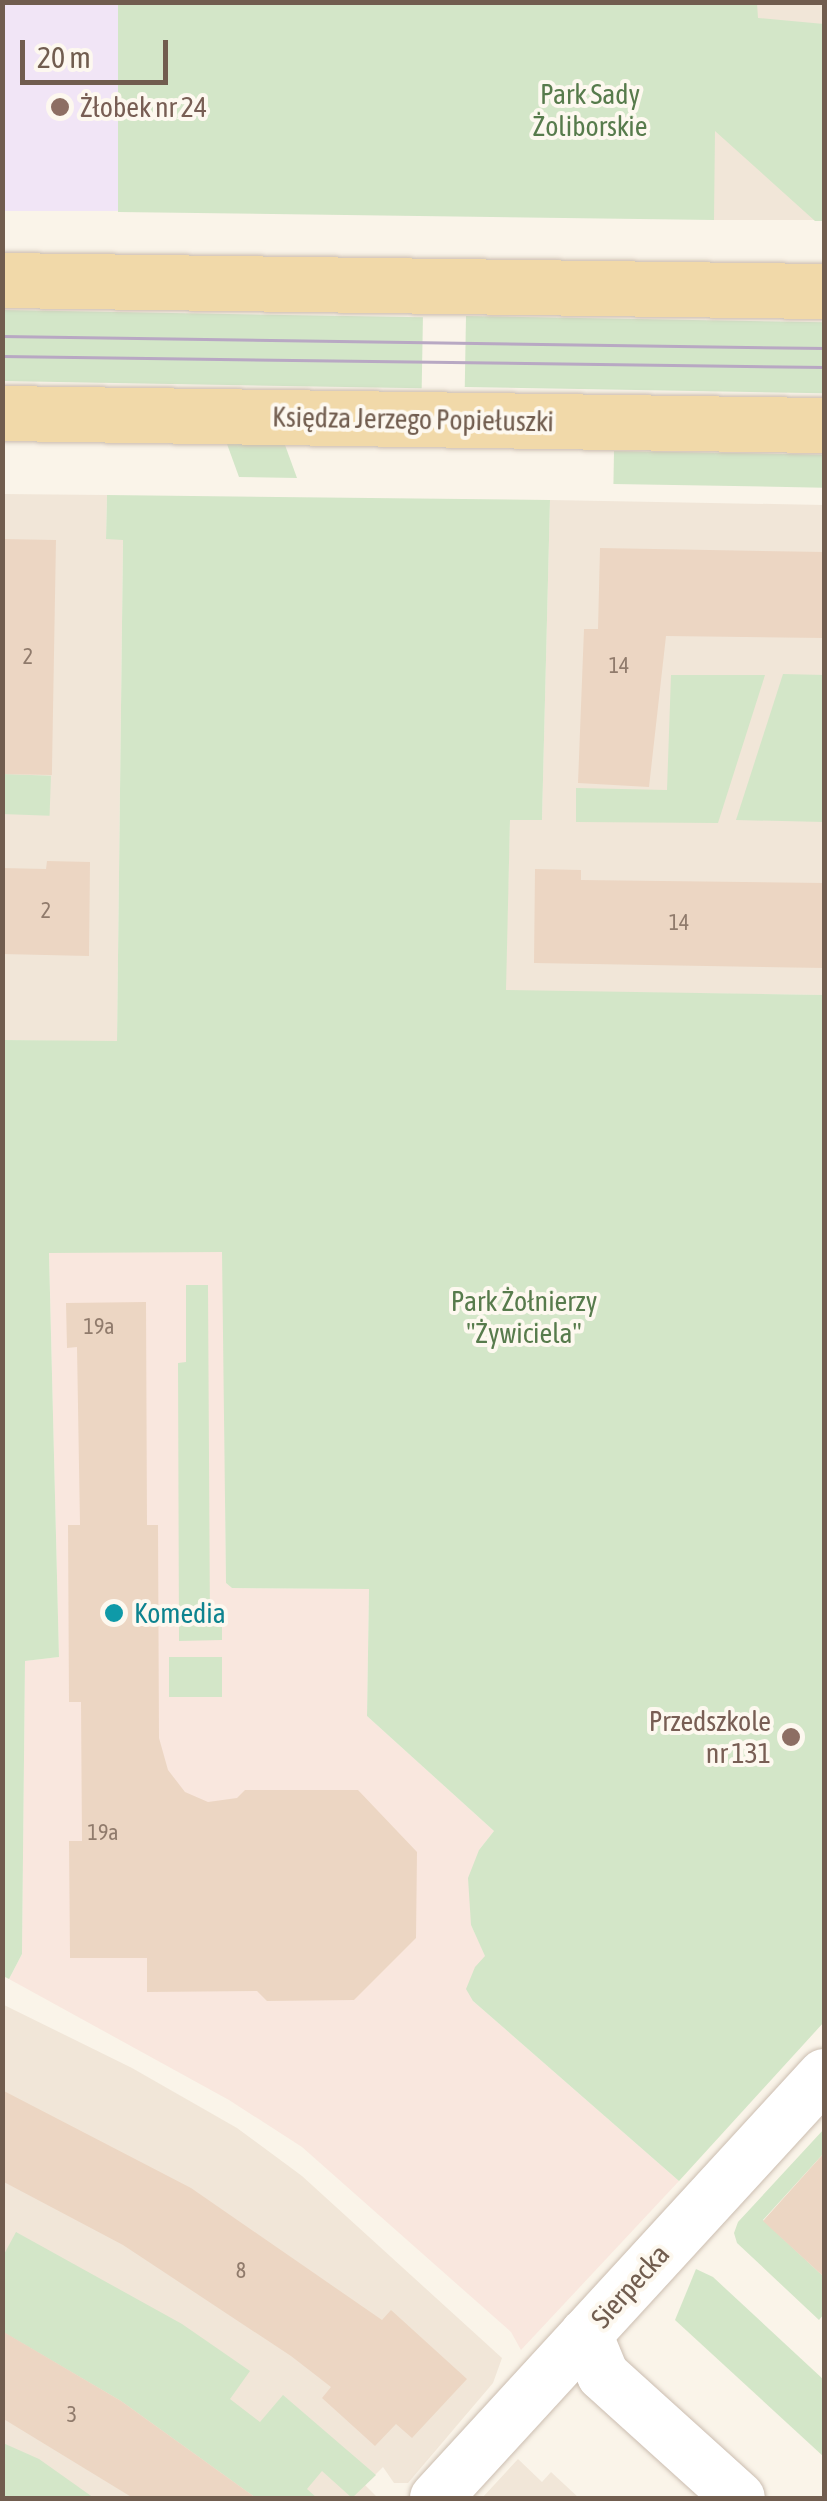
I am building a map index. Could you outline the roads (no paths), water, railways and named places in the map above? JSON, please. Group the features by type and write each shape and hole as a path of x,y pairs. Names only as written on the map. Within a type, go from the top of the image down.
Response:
{"main road":[{"path":"2,280 824,291"},
{"name":"Księdza Jerzego Popiełuszki","path":"2,413 824,425"}],"street":[{"name":"Sierpecka","path":"436,2498 824,2074"},
{"path":"586,2334 604,2375 739,2498"}],"tram line":[{"path":"2,336 824,348"},
{"path":"2,356 824,367"}],"place":[{"name":"Żłobek nr 24","path":"60,107"},
{"name":"Komedia","path":"114,1613"},
{"name":"Przedszkole nr 131","path":"791,1737"}],"park label":[{"name":"Park Sady Żoliborskie","path":"590,110"},
{"name":"Park Żołnierzy \"Żywiciela\"","path":"524,1317"}]}
